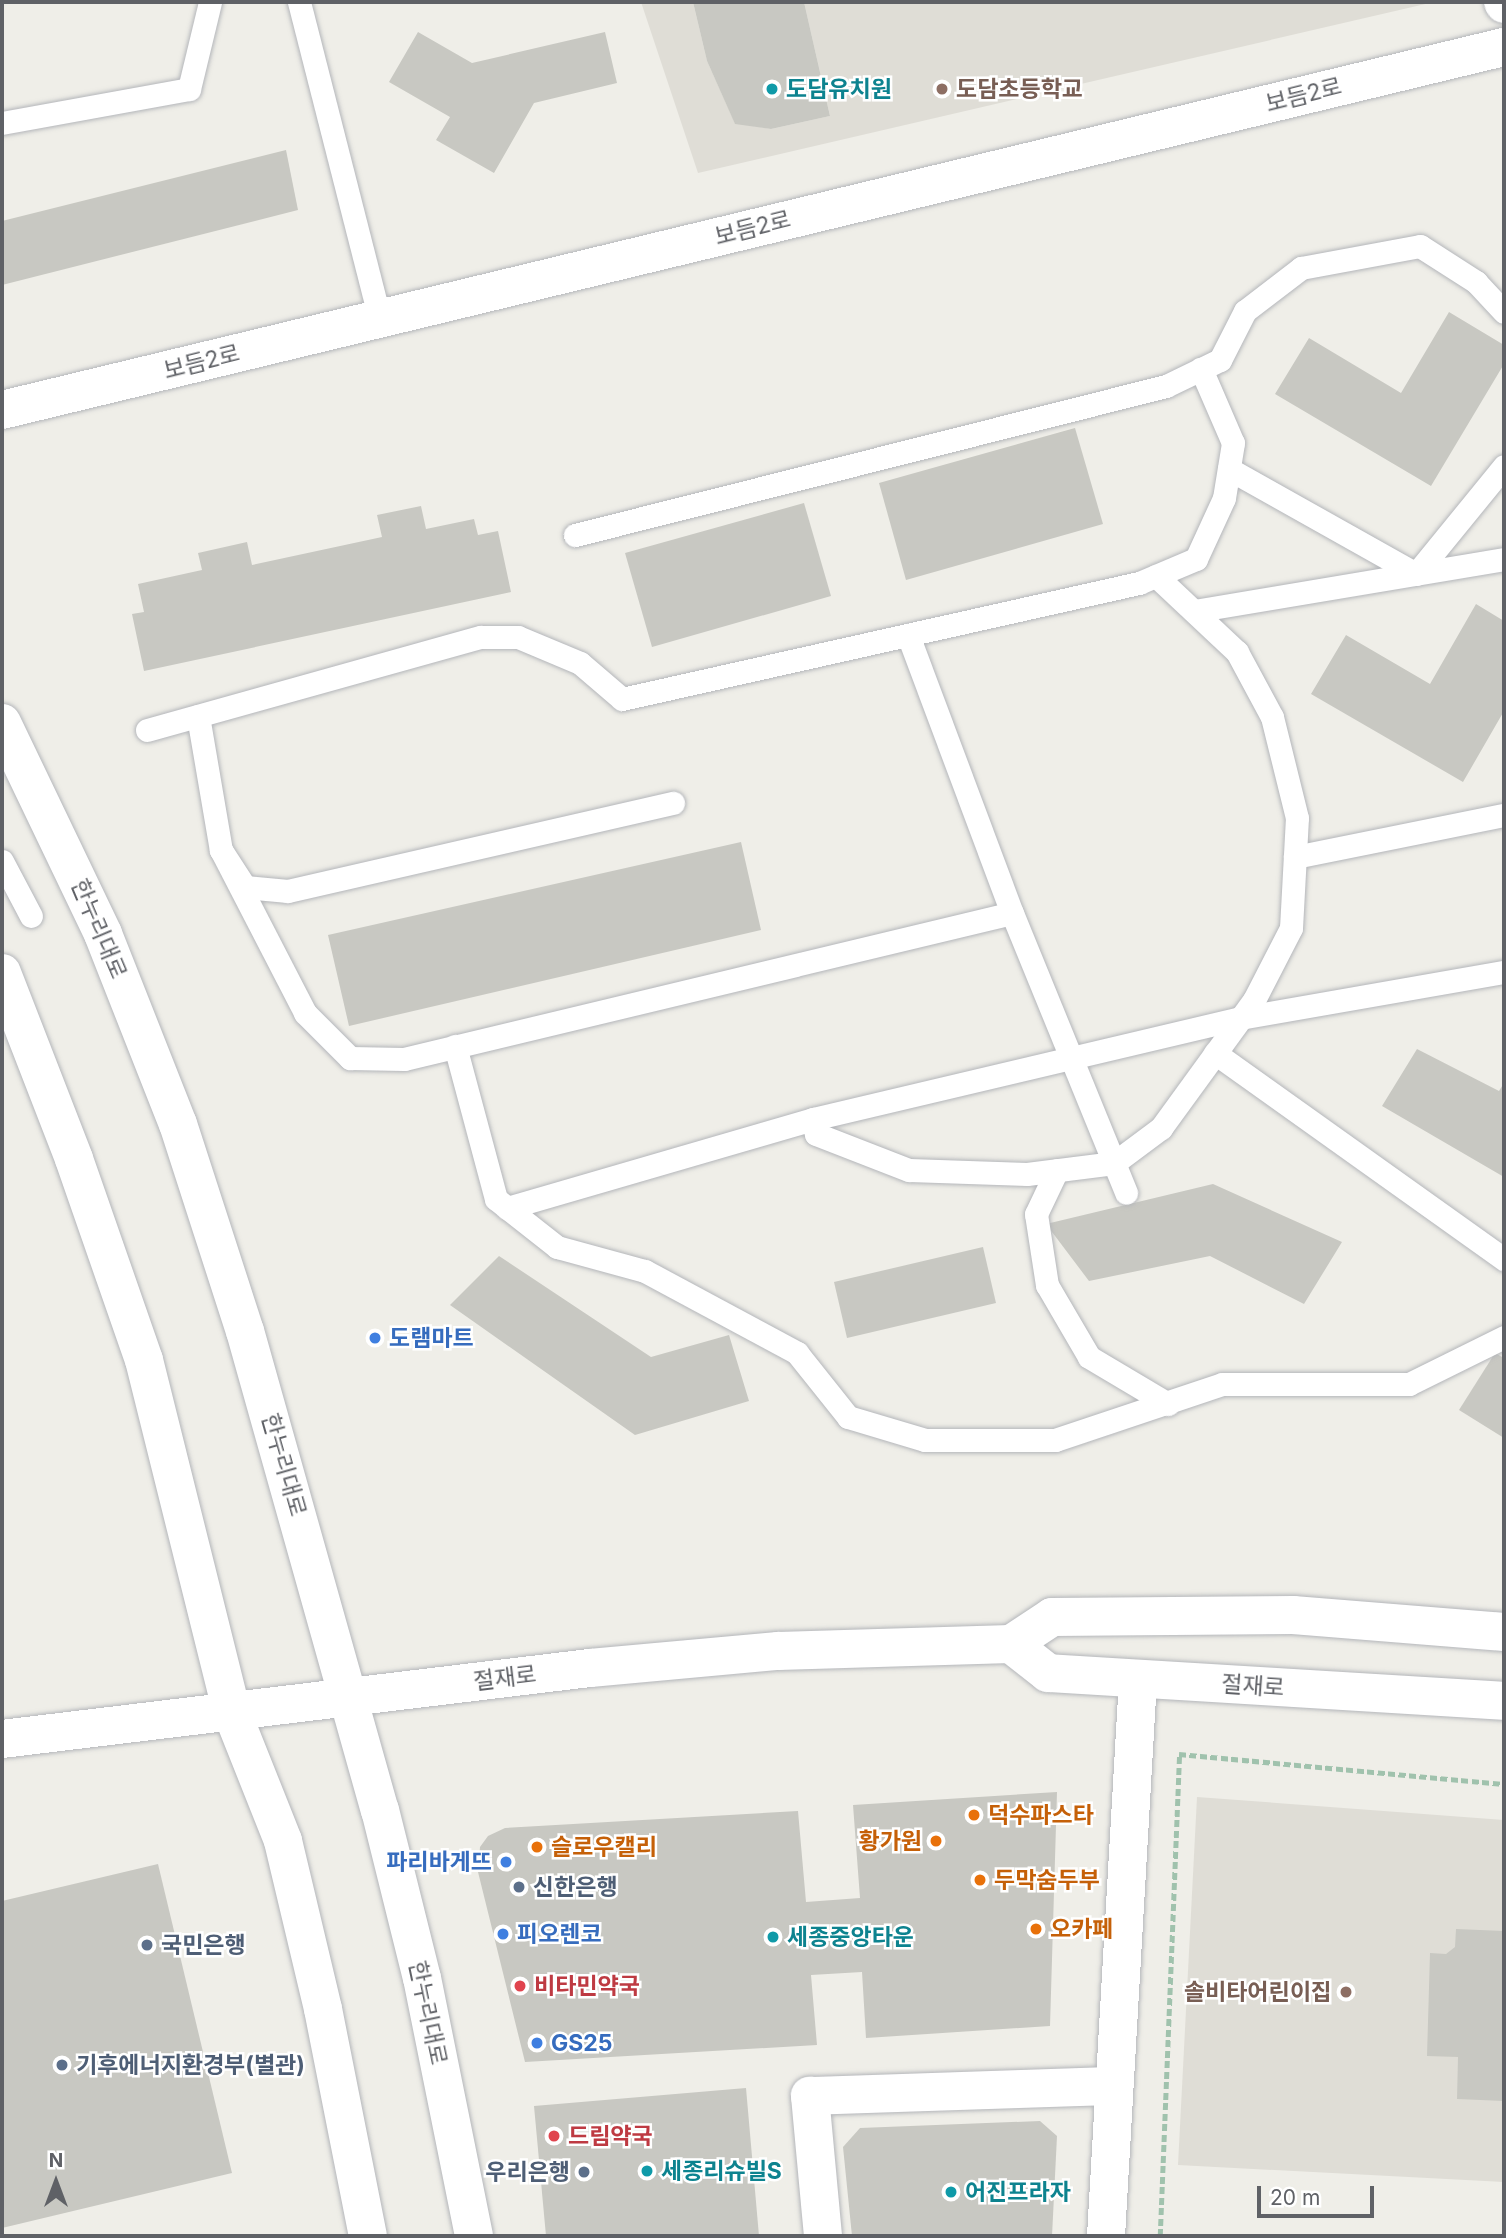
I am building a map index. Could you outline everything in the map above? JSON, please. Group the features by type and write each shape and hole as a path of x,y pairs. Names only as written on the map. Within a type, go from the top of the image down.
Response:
{"street":[{"name":"보듬2로","path":"2,410 1504,47"},
{"name":"한누리대로","path":"2,723 103,934 178,1124 249,1344 422,1978 474,2236"},
{"path":"2,973 74,1159 144,1360 231,1710 283,1841 323,2008 368,2236"},
{"path":"1011,1644 1052,1617 1293,1615 1504,1632"},
{"name":"절재로","path":"2,1739 590,1668 778,1651 1011,1644 1048,1673 1504,1701"},
{"path":"1106,2236 1138,1679"},
{"path":"823,2236 810,2096 1114,2087"}],"lane":[{"path":"2,123 189,89 210,2"},
{"path":"299,2 380,319"},
{"path":"575,535 1166,386 1220,360 1245,311 1301,268 1420,246 1476,282 1504,313"},
{"path":"146,730 481,637 518,637 580,663 622,699 1156,576 1196,559 1224,498 1233,443 1201,369"},
{"path":"1416,574 1504,466"},
{"path":"1229,469 1416,574"},
{"path":"1194,611 1504,559"},
{"path":"814,1119 816,1135 909,1170 1027,1174 1114,1163 1161,1128 1240,1018 1291,928 1297,818 1272,717 1237,652 1156,576"},
{"path":"908,635 1012,913 1126,1193"},
{"path":"198,716 220,850 305,1013 350,1058 404,1059 1012,913"},
{"path":"220,850 245,887 288,891 673,803"},
{"path":"1295,857 1504,815"},
{"path":"2,861 31,916"},
{"path":"507,1208 814,1119 1073,1061 1240,1018 1504,972"},
{"path":"455,1046 496,1199 557,1247 645,1271 733,1315 797,1353 848,1417 912,1436 1055,1440 1222,1384 1409,1384 1504,1337"},
{"path":"1215,1053 1504,1259"},
{"path":"1057,1170 1036,1214 1047,1284 1088,1357 1168,1404"}],"path":[{"path":"1160,2236 1179,1754 1504,1784"}],"shaded area":[{"name":"도담초등학교","path":"641,2 693,2 707,61 735,123 771,129 830,116 804,2 1434,2 698,173"},
{"name":"솔비타어린이집","path":"1197,1797 1504,1820 1504,2182 1178,2165"}],"building":[{"name":"도담유치원","path":"693,2 804,2 830,116 771,129 735,124 707,61"},
{"path":"418,32 472,63 605,32 617,83 534,103 494,173 436,140 450,117 389,82"},
{"path":"286,150 298,210 2,285 2,221"},
{"path":"1449,312 1504,345 1504,364 1431,486 1275,394 1309,338 1401,393"},
{"path":"1075,428 1103,524 906,580 879,483"},
{"path":"804,503 831,596 652,647 625,553"},
{"path":"421,506 426,529 474,519 478,535 498,531 511,592 144,671 132,614 144,612 138,584 202,570 198,553 247,542 252,565 382,537 377,515"},
{"path":"1476,604 1504,621 1504,711 1463,782 1311,694 1346,635 1430,684"},
{"path":"741,842 761,930 349,1026 328,935"},
{"path":"1417,1049 1499,1091 1504,1083 1504,1177 1382,1106"},
{"path":"1213,1184 1342,1242 1304,1304 1210,1256 1089,1281 1046,1224"},
{"path":"983,1247 996,1303 847,1338 834,1282"},
{"path":"499,1256 651,1357 729,1335 749,1401 635,1435 450,1305"},
{"path":"1495,1353 1504,1358 1504,1438 1459,1410"},
{"name":"세종중앙타운","path":"1057,1792 1050,2026 866,2038 862,1972 811,1975 817,2045 525,2062 478,1872 480,1847 488,1836 505,1828 798,1811 806,1902 860,1898 853,1805"},
{"path":"158,1864 232,2173 2,2228 2,1901"},
{"path":"1456,1929 1504,1931 1504,2101 1457,2099 1458,2057 1427,2056 1430,1953 1446,1954 1455,1947"},
{"name":"세종리슈빌S","path":"746,2088 759,2236 546,2236 534,2106"},
{"name":"어진프라자","path":"1040,2121 1057,2136 1052,2236 852,2236 843,2147 860,2128"}],"place":[{"name":"도담유치원","path":"772,89"},
{"name":"도담초등학교","path":"942,89"},
{"name":"도램마트","path":"375,1338"},
{"name":"덕수파스타","path":"974,1815"},
{"name":"황가원","path":"936,1841"},
{"name":"슬로우캘리","path":"537,1847"},
{"name":"파리바게뜨","path":"506,1862"},
{"name":"두막숨두부","path":"980,1880"},
{"name":"신한은행","path":"519,1887"},
{"name":"오카페","path":"1036,1929"},
{"name":"피오렌코","path":"503,1934"},
{"name":"세종중앙타운","path":"773,1937"},
{"name":"국민은행","path":"147,1945"},
{"name":"비타민약국","path":"520,1986"},
{"name":"솔비타어린이집","path":"1346,1992"},
{"name":"GS25","path":"537,2043"},
{"name":"기후에너지환경부(별관)","path":"62,2065"},
{"name":"드림약국","path":"554,2136"},
{"name":"세종리슈빌S","path":"647,2171"},
{"name":"우리은행","path":"584,2172"},
{"name":"어진프라자","path":"951,2192"}]}
